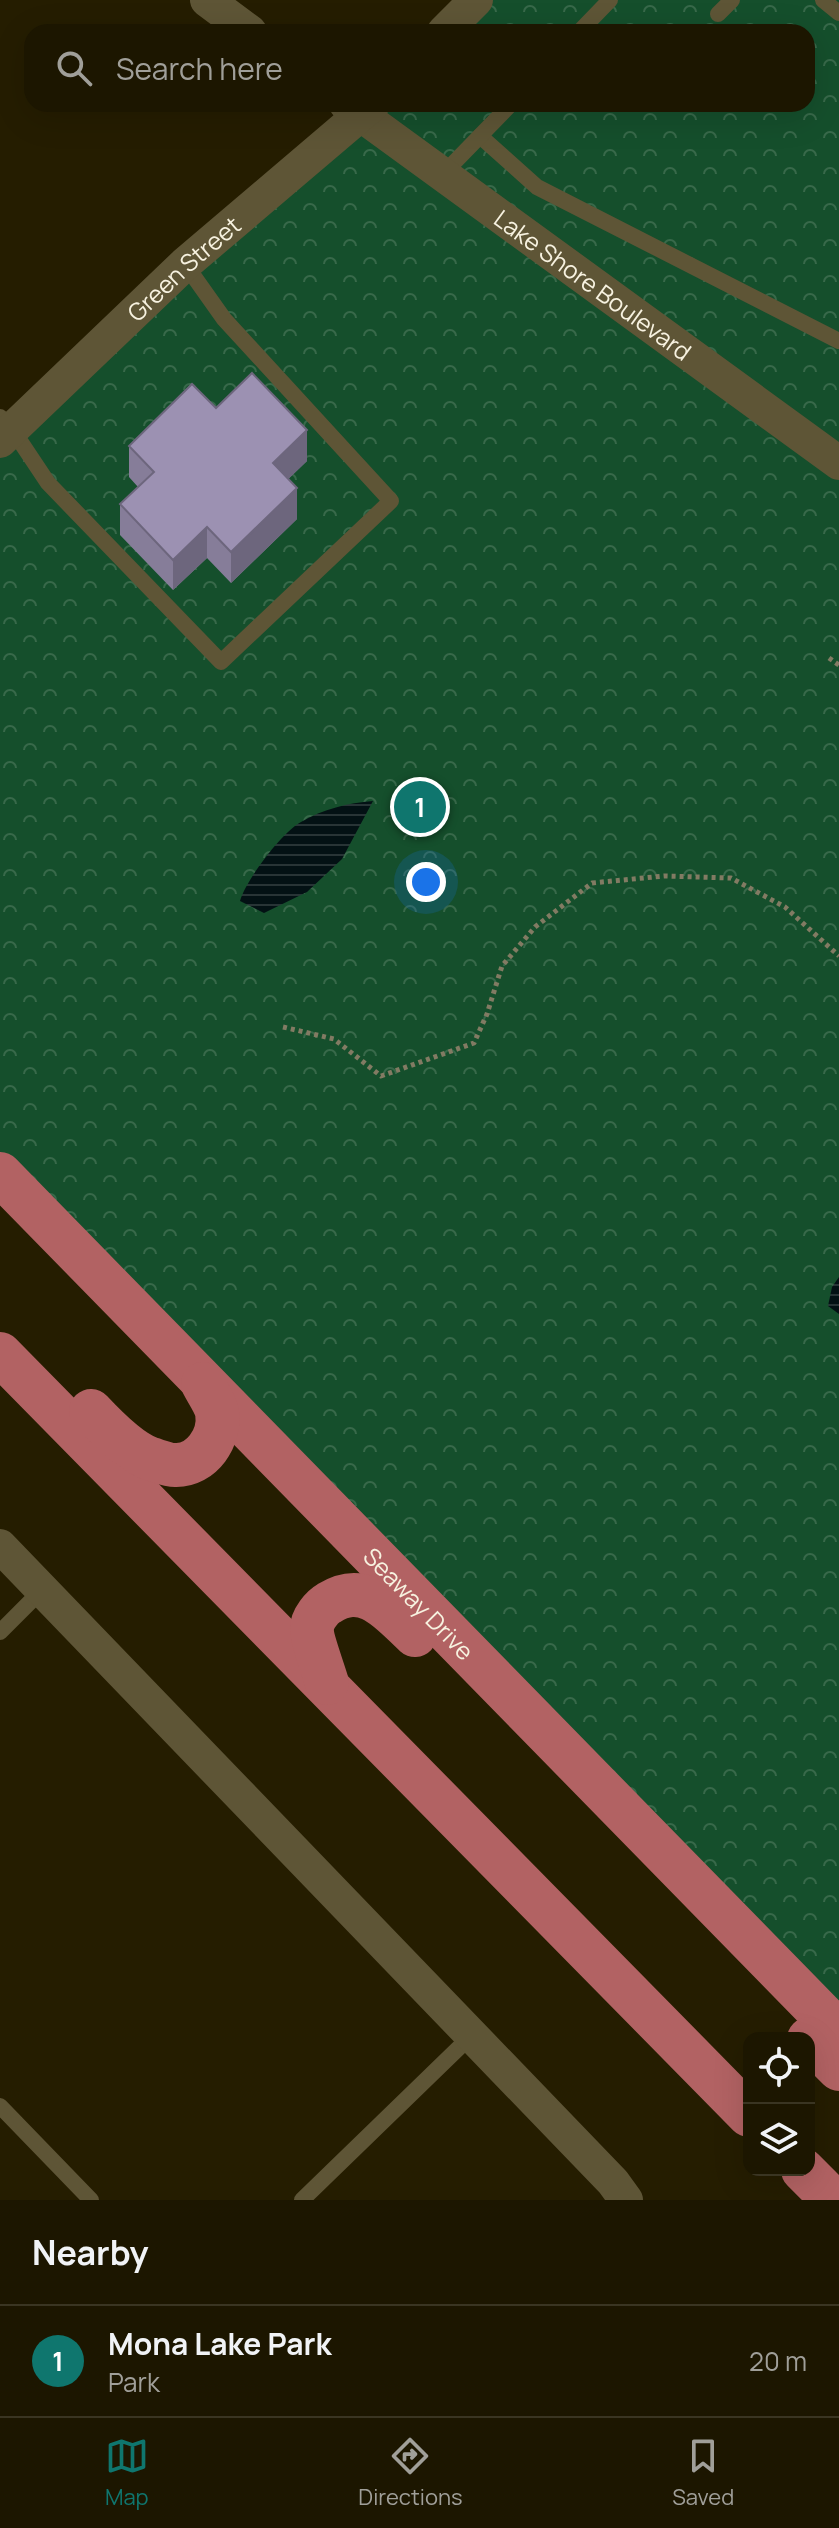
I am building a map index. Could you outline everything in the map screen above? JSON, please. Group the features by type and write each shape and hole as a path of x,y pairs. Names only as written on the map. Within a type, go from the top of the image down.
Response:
{"highway":[{"name":"Seaway Drive","path":"0,1174 839,2032"},
{"path":"0,1318 110,1431 147,1458 177,1465 205,1452 215,1440 217,1412 203,1384"},
{"path":"0,1354 743,2109"},
{"path":"329,1689 312,1628 317,1614 326,1604 344,1596 362,1596 378,1601 425,1644 802,2032"},
{"path":"815,2045 839,2069"},
{"path":"809,2176 833,2200"}],"street":[{"path":"207,0 239,24"},
{"path":"452,24 476,0"},
{"name":"Green Street","path":"4,429 356,112"},
{"name":"Lake Shore Boulevard","path":"365,112 443,174 839,463"},
{"path":"0,1546 613,2182 626,2200"}],"lane":[{"path":"587,24 610,0"},
{"path":"718,14 732,0"},
{"path":"823,0 839,13"},
{"path":"443,174 503,112"},
{"path":"480,136 537,187 839,341"},
{"path":"4,429 48,483 221,662 391,501 224,319 185,264"},
{"path":"0,1632 43,1589"},
{"path":"302,2200 471,2036"},
{"path":"0,2106 91,2200"}],"path":[{"path":"829,658 839,665"},
{"path":"283,1027 334,1039 381,1076 474,1043 502,966 535,927 592,883 664,876 731,878 785,907 839,956"}],"green space":[{"path":"459,0 839,0 839,2031 0,1174 0,441 344,112 815,112 815,24 434,24"}],"shaded area":[{"path":"373,801 342,859 307,892 264,913 240,901 257,869 293,827 327,810"},
{"path":"839,1277 839,1314 828,1306 832,1287"}],"building":[{"path":"252,373 307,430 273,463 297,488 231,552 207,527 173,560 120,504 154,472 129,446 192,384 216,408"}],"place":[{"name":"Mona Lake Park","path":"420,807"}]}
